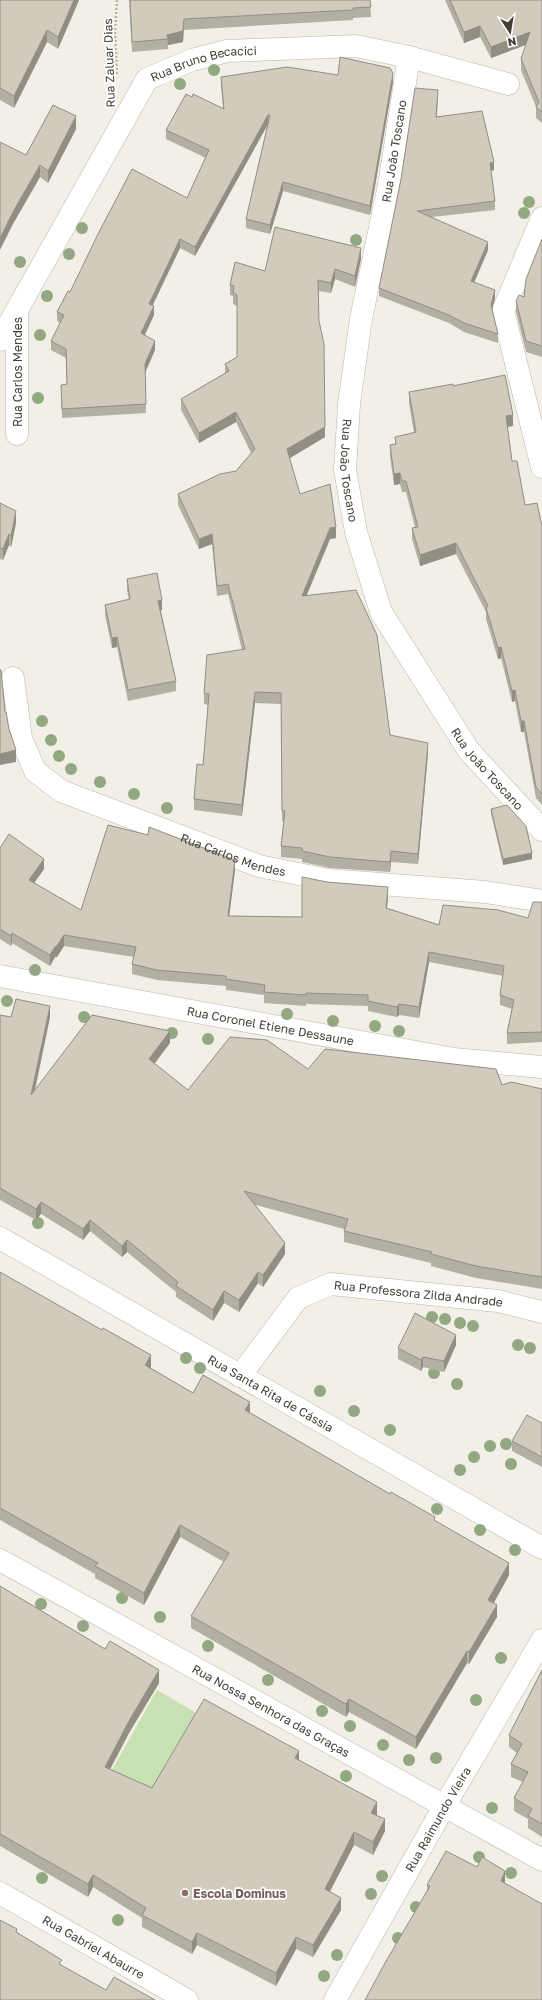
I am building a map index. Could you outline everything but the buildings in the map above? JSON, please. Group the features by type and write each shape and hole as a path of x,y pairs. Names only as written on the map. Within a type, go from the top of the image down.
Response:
{"street":[{"name":"Rua Bruno Becacici","path":"0,340 147,79 192,60 227,51 356,46 409,57 508,84"},
{"name":"Rua João Toscano","path":"409,57 389,185 361,319 349,404 345,470 356,532 380,612 469,751 542,830"},
{"path":"542,218 503,311 542,467"},
{"name":"Rua Carlos Mendes","path":"17,309 17,434"},
{"name":"Rua Carlos Mendes","path":"13,678 21,738 35,771 61,791 259,866 328,880 485,892 542,901"},
{"name":"Rua Coronel Etiene Dessaune","path":"0,976 454,1058 542,1067"},
{"name":"Rua Santa Rita de Cássia","path":"0,1238 542,1548"},
{"name":"Rua Professora Zilda Andrade","path":"240,1376 298,1298 332,1284 498,1301 542,1312"},
{"name":"Rua Nossa Senhora das Graças","path":"0,1560 542,1860"},
{"name":"Rua Raimundo Vieira","path":"335,2000 445,1805 542,1640"},
{"name":"Rua Gabriel Abaurre","path":"0,1893 187,2000"}],"path":[{"name":"Rua Zaluar Dias","path":"117,0 115,32 118,79"}],"green space":[{"path":"157,1690 198,1714 149,1801 108,1777"}],"place":[{"name":"Escola Dominus","path":"185,1893"}]}
